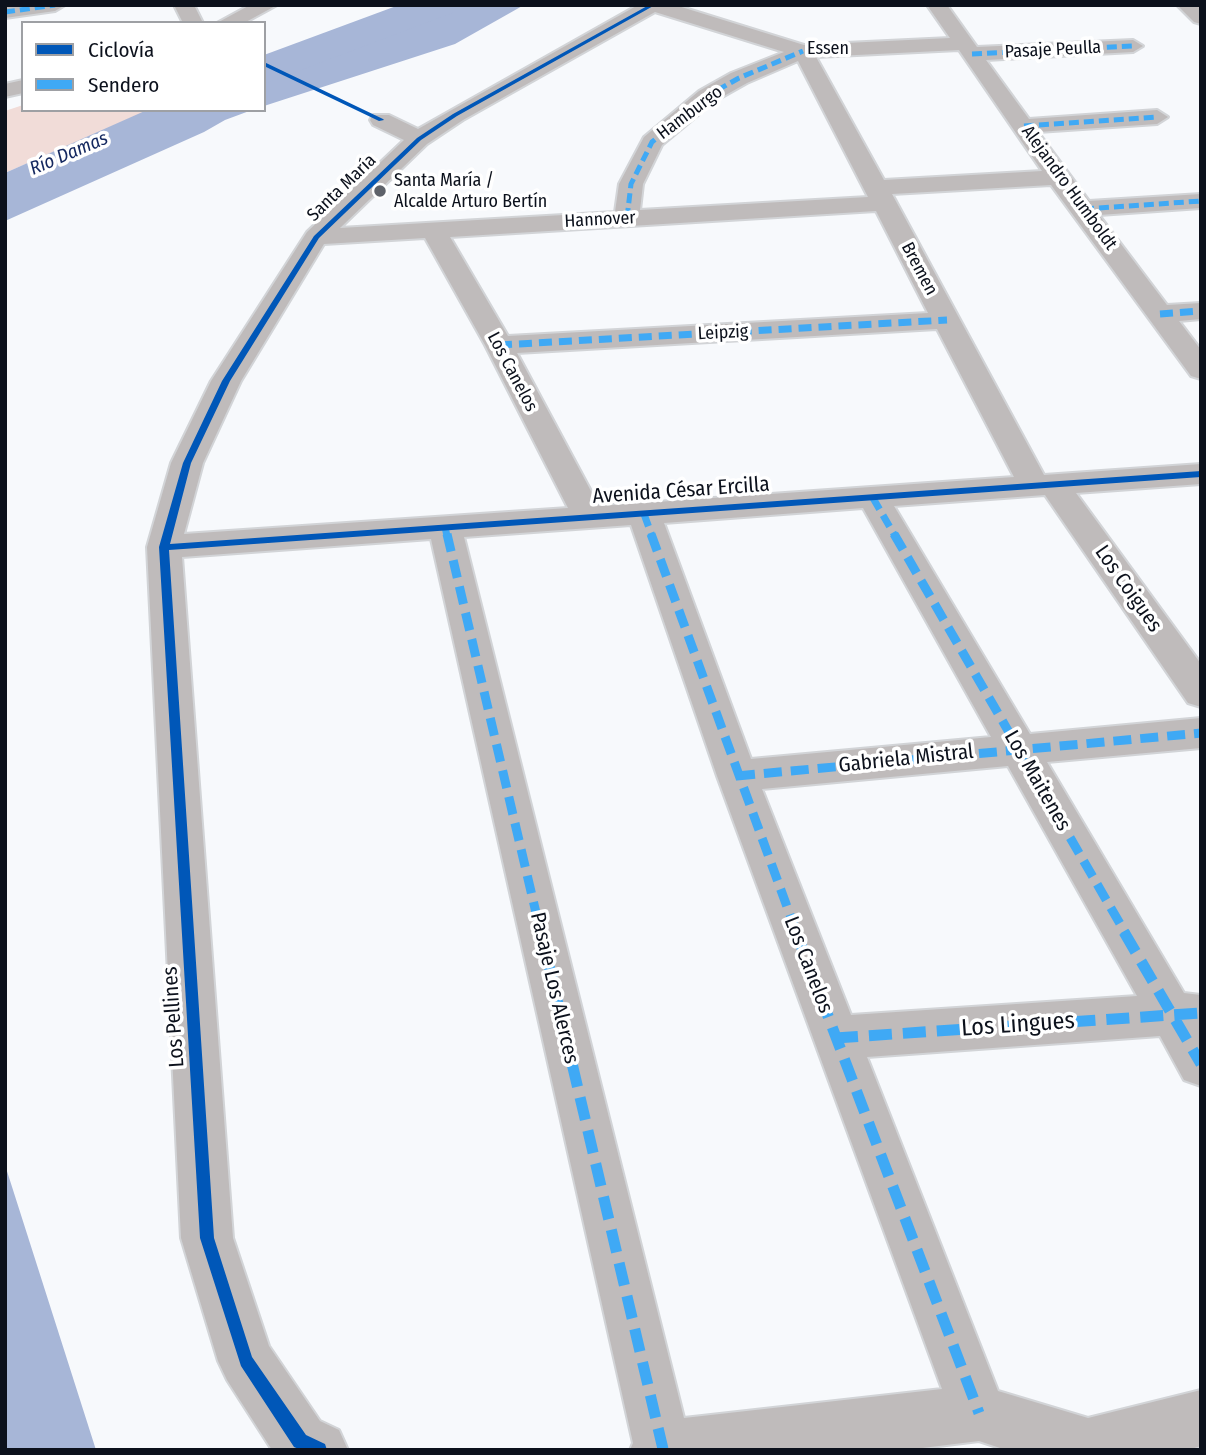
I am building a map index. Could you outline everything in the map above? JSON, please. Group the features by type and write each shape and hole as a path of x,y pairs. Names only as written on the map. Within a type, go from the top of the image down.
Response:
{"street":[{"path":"5,12 55,5"},
{"path":"184,5 191,21"},
{"path":"231,21 267,5"},
{"name":"Essen","path":"654,5 803,51 969,49"},
{"name":"Santa María","path":"164,547 187,463 226,381 316,236 419,139 456,115 654,5"},
{"name":"Alejandro Humboldt","path":"937,5 1058,177 1201,370"},
{"path":"1187,5 1201,18"},
{"name":"Pasaje Peulla","path":"969,49 1133,46"},
{"name":"Bremen","path":"803,51 947,320 1045,486"},
{"name":"Hamburgo","path":"627,218 631,184 652,142 707,96 739,78 803,51"},
{"path":"1024,126 1157,117"},
{"path":"381,120 419,139"},
{"name":"Hannover","path":"316,236 627,218 1058,177"},
{"path":"1084,209 1201,201"},
{"name":"Los Canelos","path":"433,230 499,345 589,517"},
{"path":"1160,314 1201,311"},
{"name":"Leipzig","path":"499,345 947,320"},
{"name":"Avenida César Ercilla","path":"164,547 1201,474"},
{"name":"Los Coigues","path":"1045,486 1201,693"},
{"name":"Los Maitenes","path":"873,498 1018,748 1186,1014 1201,1064"},
{"name":"Los Canelos","path":"643,514 737,776 979,1413"},
{"name":"Pasaje Los Alerces","path":"445,527 661,1449"},
{"name":"Los Pellines","path":"164,547 207,1238 246,1361 300,1441 319,1450"},
{"name":"Gabriela Mistral","path":"737,776 1201,733"},
{"name":"Los Lingues","path":"835,1038 1186,1014"},
{"path":"661,1449 979,1413 1088,1449 1201,1418"}],"shaded area":[{"path":"21,106 21,112 144,112 5,173 5,111"}],"water":[{"path":"453,5 524,5 455,44 266,105 266,68 347,45"},
{"path":"142,112 247,112 5,221 5,173"},
{"path":"5,1161 6,1168 96,1450 5,1450"}],"waterway":[{"name":"Río Damas","path":"266,70 347,37 438,5"}],"marked path":[{"path":"5,12 55,5"},
{"path":"972,54 1133,46"},
{"path":"627,218 631,184 652,142 707,96 739,78 803,51"},
{"path":"1024,126 1157,117"},
{"path":"1084,209 1201,201"},
{"path":"1160,314 1201,311"},
{"path":"499,345 947,320"},
{"path":"873,498 1201,1064"},
{"path":"644,514 737,776 979,1413"},
{"path":"445,527 663,1449"},
{"path":"737,776 1201,733"},
{"path":"835,1038 1201,1013"}],"cycle path":[{"path":"319,1450 300,1441 246,1361 207,1238 164,547 187,463 226,381 316,237 419,139 455,115 653,5"},
{"path":"266,65 381,120"},
{"path":"164,547 1201,474"}],"place":[{"name":"Santa María / Alcalde Arturo Bertín","path":"380,191"}]}
